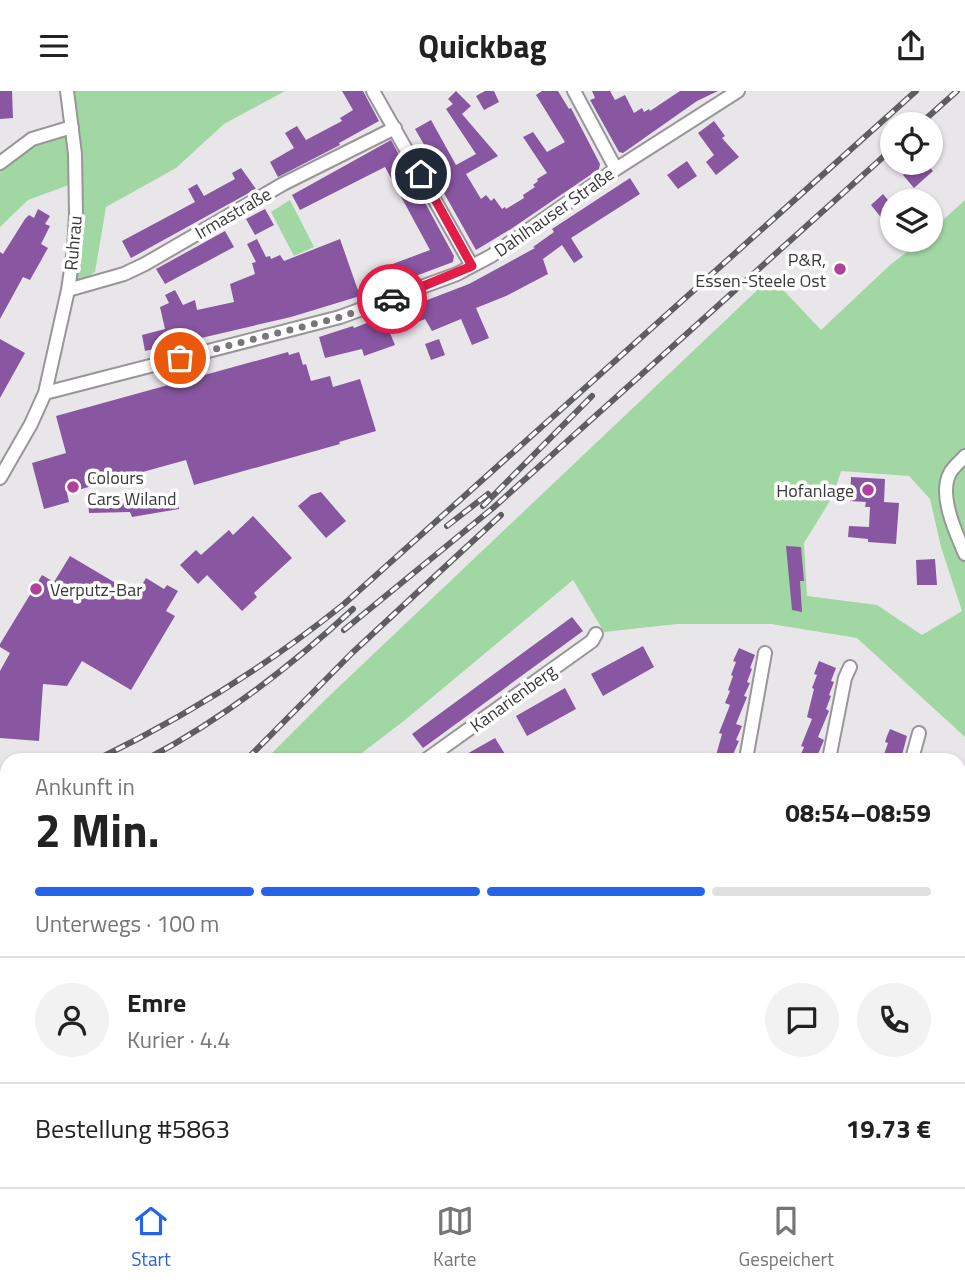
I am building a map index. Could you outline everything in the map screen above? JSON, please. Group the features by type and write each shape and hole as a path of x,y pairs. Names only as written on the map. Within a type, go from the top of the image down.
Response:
{"street":[{"name":"Ruhrau","path":"45,393 68,291 74,249 75,154 67,91"},
{"path":"373,91 472,266"},
{"path":"574,91 616,169"},
{"name":"Dahlhauser Straße","path":"45,393 341,317 472,266 510,244 616,169 737,91"},
{"path":"0,163 32,139 72,127"},
{"name":"Irmastraße","path":"68,291 124,274 145,264 283,184 395,128"},
{"path":"0,478 31,424 45,393"},
{"path":"965,456 950,473 947,498 950,516 965,554"},
{"name":"Kanarienberg","path":"435,753 592,641 596,634"},
{"path":"747,753 765,653"},
{"path":"831,753 845,678 850,667"},
{"path":"914,753 919,733"}],"green space":[{"path":"71,91 285,91 224,124 176,168 106,207 95,272 70,287"},
{"path":"70,129 74,183 28,200 0,227 0,164 14,153"},
{"path":"290,200 314,247 294,256 271,212"},
{"path":"965,200 965,737 857,638 771,624 677,624 604,632 573,580 362,753 272,753 771,277 821,330 907,252 943,252 943,220","holes":["841,471 909,476 930,499 941,547 962,611 922,635 877,605 807,596 804,543 833,496"]}],"building":[{"path":"0,91 12,91 13,118 0,119"},
{"path":"342,91 363,91 379,121 278,177 270,162 294,148 285,133 297,126 306,140 342,121 340,118 353,110"},
{"path":"456,91 471,106 462,114 498,156 466,174 481,199 486,195 491,201 494,198 502,209 506,209 524,198 523,195 535,187 533,185 537,179 547,173 523,137 533,132 547,152 565,142 536,95 542,91 558,91 569,109 571,108 600,164 599,169 476,250 435,177 441,174 415,129 431,120 456,165 476,154 446,109 453,104 448,99"},
{"path":"485,91 494,91 499,102 484,110 476,96"},
{"path":"592,91 610,91 615,100 625,95 634,113 642,108 644,112 649,109 650,111 680,91 718,91 697,101 623,153 619,152 590,100 595,98"},
{"path":"714,121 725,136 722,138 739,157 716,175 706,162 714,155 698,133"},
{"path":"391,140 454,256 453,262 389,286 382,268 430,250 385,167 300,210 292,195"},
{"path":"687,161 697,176 678,189 667,175"},
{"path":"241,168 256,189 131,258 122,241 195,202 188,189 197,184 204,196 235,179 232,173"},
{"path":"903,175 929,175 914,188"},
{"path":"630,178 640,194 571,238 583,257 574,263 562,245 543,259 548,274 476,308 489,338 472,345 461,319 432,331 425,319 390,333 395,345 364,356 362,349 325,358 319,337 353,326 354,328 469,284 535,248 533,247 554,232 552,229"},
{"path":"880,197 880,216 871,205"},
{"path":"38,209 50,216 45,224 50,226 41,244 48,248 30,280 23,277 0,319 0,252 3,254 25,219 29,215 34,218"},
{"path":"265,209 274,225 255,235 246,219"},
{"path":"225,231 234,247 165,284 156,269"},
{"path":"257,239 266,257 270,256 271,259 280,255 284,261 340,239 360,296 291,317 145,351 142,335 165,329 160,307 169,303 165,295 175,290 183,305 195,300 197,310 234,302 230,284 255,274 252,263 256,262 247,244"},
{"path":"0,339 25,353 0,398"},
{"path":"439,339 445,355 431,360 425,344"},
{"path":"288,352 289,355 299,352 311,381 330,376 333,387 360,379 376,431 339,442 340,444 194,485 186,460 67,493 69,502 44,509 32,463 66,453 56,416"},
{"path":"851,477 885,479 884,502 899,503 896,544 848,537 849,526 869,527 870,507 865,507 866,502 850,501"},
{"path":"321,492 346,521 326,538 298,506 311,495"},
{"path":"139,493 141,499 176,493 179,509 132,517 130,512 89,513 88,502"},
{"path":"253,516 292,558 254,593 257,597 242,611 207,575 198,584 180,565 196,550 201,555 229,530 233,535"},
{"path":"786,546 801,547 804,581 800,581 802,612 792,610"},
{"path":"70,556 136,595 146,578 164,589 167,585 178,591 166,611 175,616 131,690 82,661 67,686 43,684 39,741 0,738 0,671 10,653 0,647 0,644 42,575 54,582"},
{"path":"935,559 937,585 917,585 916,560"},
{"path":"572,617 583,631 423,748 412,734"},
{"path":"643,646 654,667 603,696 591,674"},
{"path":"739,648 755,655 747,682 750,683 744,696 747,697 736,724 742,726 736,740 739,741 734,753 717,753 722,734 719,733 730,705 725,703 736,662 733,661"},
{"path":"819,661 836,668 826,709 829,711 818,737 824,740 819,753 802,753 804,747 801,746 812,719 807,717 817,675 814,674"},
{"path":"565,688 576,709 527,736 516,716"},
{"path":"890,729 907,736 903,753 884,753 888,743 885,742"},
{"path":"495,738 504,753 469,753"}],"railway":[{"path":"109,753 225,689 344,604 916,91"},
{"path":"933,112 957,91"},
{"path":"344,630 493,508 880,160"},
{"path":"483,506 592,396"},
{"path":"447,526 488,494"},
{"path":"253,753 352,653 501,515"},
{"path":"158,753 255,691 353,609"}],"way so far":[{"path":"180,358 341,317 392,299"}],"place":[{"name":"P&R, Essen-Steele Ost","path":"840,269"},
{"name":"Colours Cars Wiland","path":"73,487"},
{"name":"Hofanlage","path":"868,490"},
{"name":"Verputz-Bar","path":"36,589"}],"route":[{"path":"392,299 472,266 421,174"}]}
